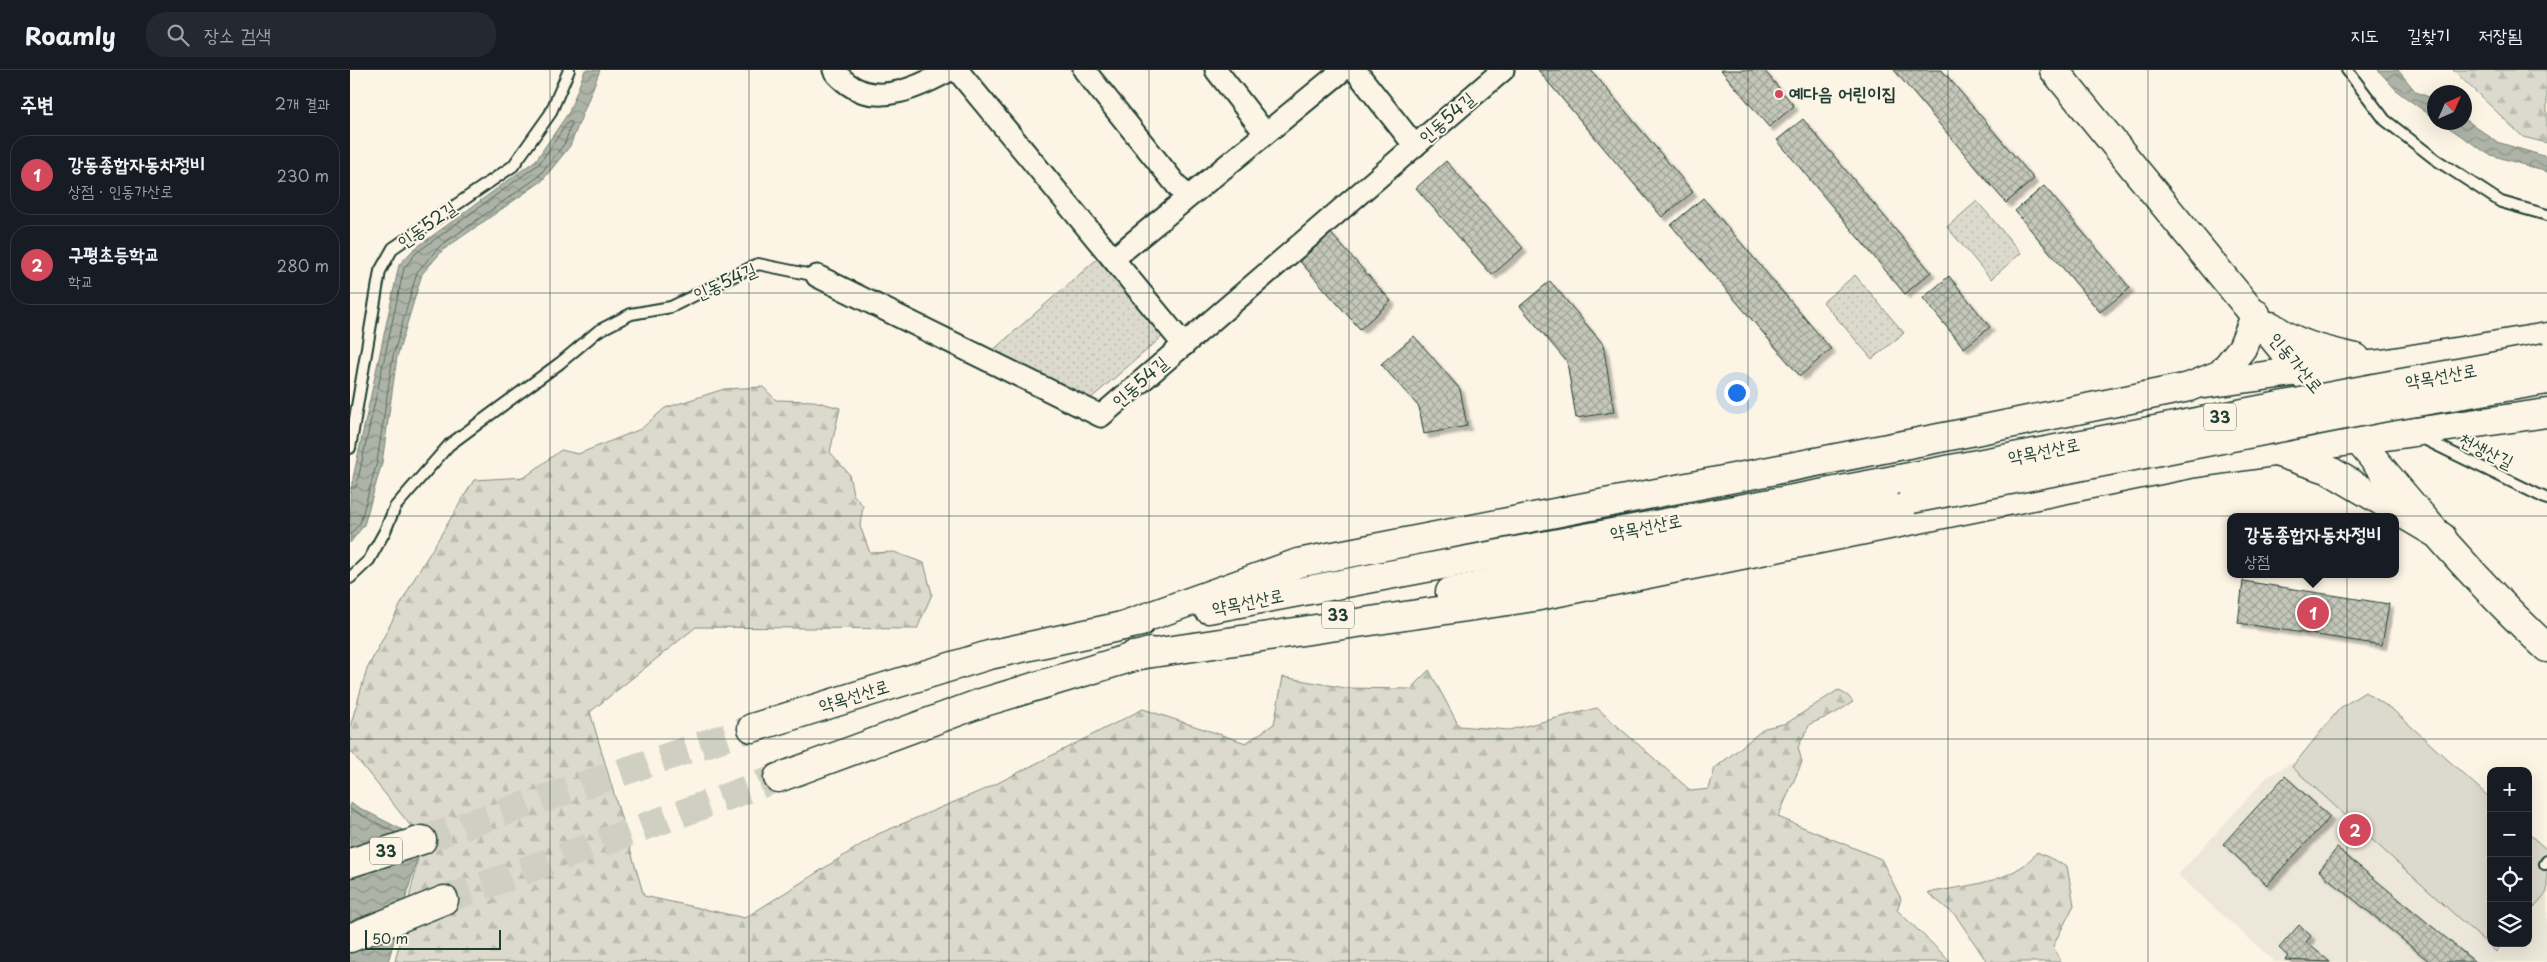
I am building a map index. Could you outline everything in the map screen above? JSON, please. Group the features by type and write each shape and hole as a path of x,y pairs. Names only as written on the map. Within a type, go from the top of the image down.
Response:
{"main road":[{"name":"인동가산로","path":"2054,70 2300,370 2332,405 2358,440 2442,538 2517,620 2547,648"},
{"path":"2189,387 2221,374 2242,348 2256,314 2287,338 2325,351 2382,364"},
{"path":"1122,626 1298,563 1970,432 2189,387 2300,370 2382,364 2547,337"},
{"name":"약목선산로","path":"752,728 989,655 1079,637 1122,626 2374,388 2547,357"},
{"name":"약목선산로","path":"778,778 981,702 1132,656 1912,499 2381,408 2547,380"},
{"path":"1132,656 1534,597 2181,466 2272,451 2547,413"},
{"path":"2272,451 2328,469 2442,538"},
{"name":"33","path":"350,863 422,840"},
{"path":"350,938 444,900"}],"street":[{"path":"834,70 836,75 854,88 879,95 923,85 950,70"},
{"name":"인동54길","path":"957,70 1184,344"},
{"path":"1084,70 1186,197"},
{"path":"1216,70 1265,133"},
{"path":"1113,259 1186,197 1343,70"},
{"name":"인동54길","path":"1355,70 1414,146"},
{"name":"인동54길","path":"817,276 1101,416 1503,70"}],"lane":[{"name":"인동52길","path":"350,448 380,271 393,248 513,166 550,114 569,70"},
{"path":"2347,70 2385,120 2435,159 2501,202 2547,215"},
{"name":"인동54길","path":"350,578 369,560 385,532 395,507 449,445 560,363 598,331 632,314 671,307 758,264 817,276"},
{"name":"천생산길","path":"2410,432 2547,499"}],"shaded area":[{"path":"2368,720 2487,936 2487,947 2532,947 2532,852 2547,866 2547,962 2275,962 2178,875 2267,777"}],"green space":[{"path":"2453,70 2547,70 2547,143 2523,137 2472,88 2472,85 2469,85"},
{"path":"1977,201 2021,253 1991,279 1947,227"},
{"path":"1097,259 1163,336 1089,400 983,359"},
{"path":"1855,275 1904,333 1872,359 1823,302"},
{"path":"763,387 776,400 814,401 840,408 830,452 849,474 853,494 863,506 860,526 870,553 894,552 924,563 932,594 917,629 696,627 590,712 644,896 745,918 878,834 990,787 1143,709 1246,743 1274,724 1283,677 1345,688 1410,689 1429,670 1459,726 1509,730 1597,708 1691,791 1709,789 1715,768 1765,728 1787,723 1838,690 1848,696 1853,702 1834,714 1810,724 1798,747 1802,762 1778,817 1881,859 1901,899 1897,910 1950,962 395,962 422,840 350,750 350,727 367,669 413,581 474,480 525,477 561,450 578,454 641,429 665,408 724,389"},
{"path":"2365,692 2393,710 2487,795 2487,944 2292,767 2340,708"},
{"path":"2532,837 2547,850 2547,892 2532,909"},
{"path":"2037,852 2067,866 2074,905 2053,946 2061,962 1987,962 1956,916 1928,893 1987,882 2002,877 2027,863"},
{"path":"2490,947 2500,947 2496,952"}],"water":[{"path":"585,70 600,70 570,146 542,181 443,250 422,274 397,357 382,463 364,525 350,543 350,497 353,478 399,265 413,250 536,160 569,112"},
{"path":"2378,70 2398,70 2416,92 2427,96 2427,113 2398,92"},
{"path":"2472,124 2497,142 2547,157 2547,172 2488,154 2452,130 2472,130"},
{"path":"350,803 422,840 388,962 350,962"}],"building":[{"path":"1538,70 1591,70 1693,192 1662,217"},
{"path":"1721,70 1764,70 1794,106 1769,127"},
{"path":"1894,70 1942,70 2034,179 2006,203"},
{"path":"1803,119 1931,272 1905,294 1777,140"},
{"path":"1446,161 1523,248 1492,275 1416,188"},
{"path":"2044,186 2130,288 2100,312 2015,211"},
{"path":"1703,198 1831,349 1800,376 1671,225"},
{"path":"1327,229 1391,301 1360,329 1296,257"},
{"path":"1949,276 1990,327 1964,348 1923,298"},
{"path":"1550,281 1603,344 1614,412 1576,418 1567,362 1520,306"},
{"path":"1414,336 1460,389 1467,426 1424,434 1419,407 1381,364"},
{"path":"2243,581 2389,604 2382,645 2238,623"},
{"path":"2285,776 2330,817 2267,885 2223,844"},
{"path":"2337,848 2475,962 2430,962 2319,871"},
{"path":"2299,925 2311,936 2306,942 2330,962 2285,960 2288,956 2279,948"}],"tunnel":[{"path":"422,840 752,728"},
{"path":"444,900 778,778"}],"place":[{"name":"예다음 어린이집","path":"1779,94"},
{"name":"강동종합자동차정비","path":"2313,613"},
{"name":"구평초등학교","path":"2355,830"}]}
